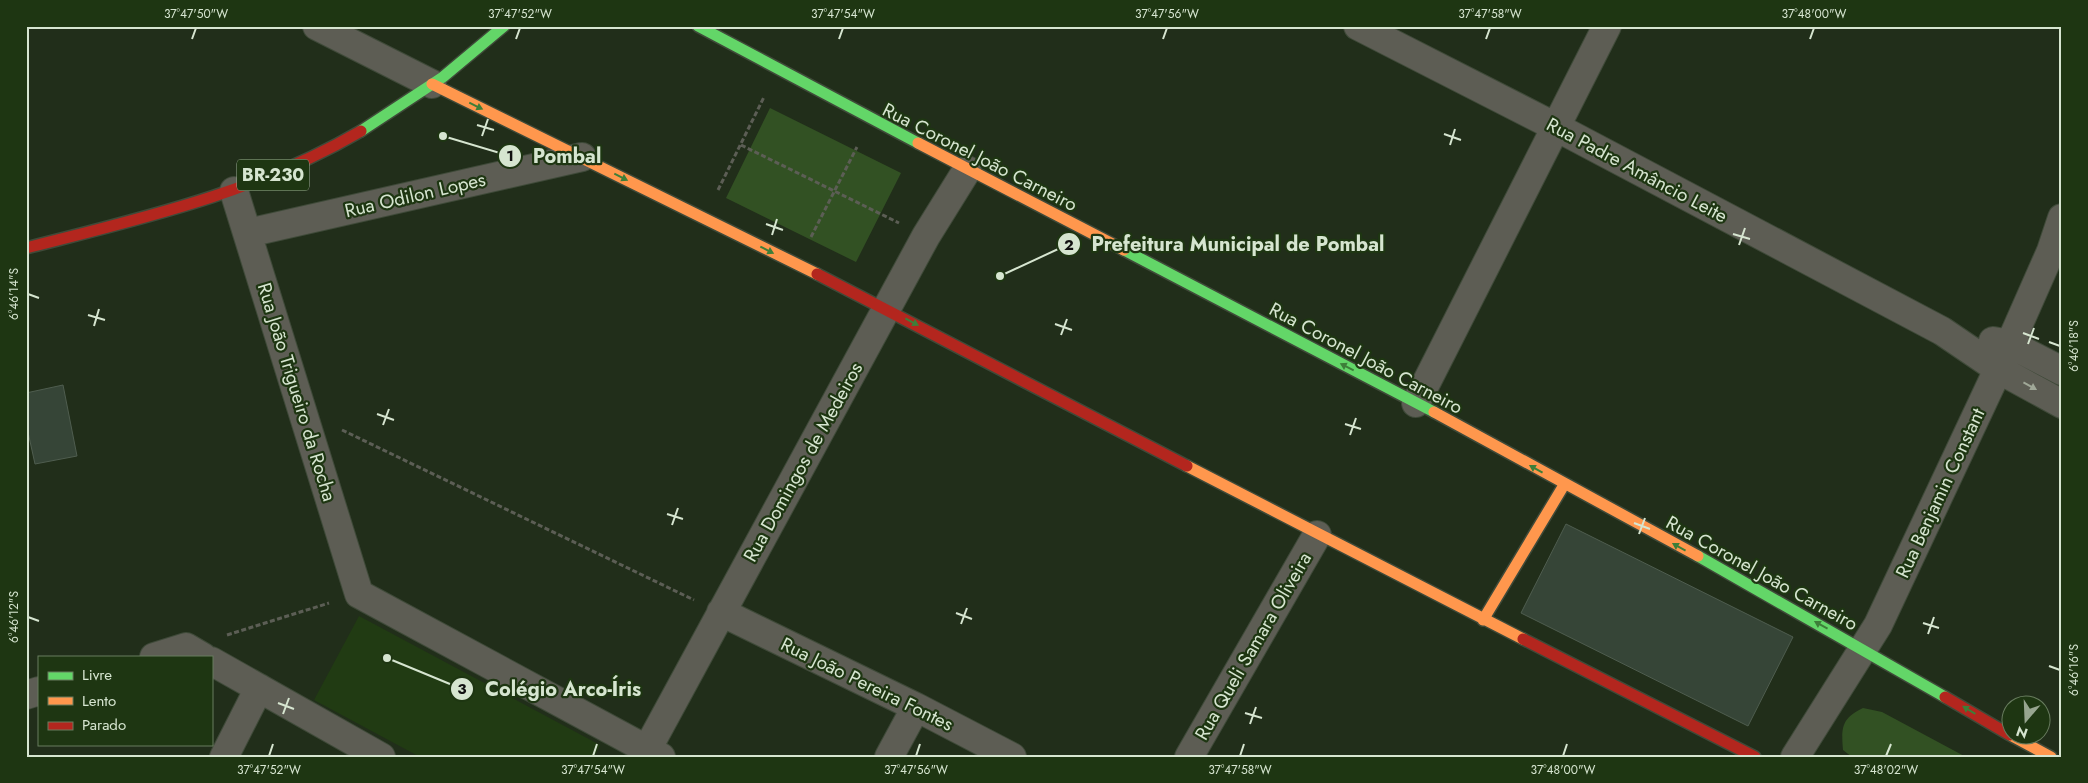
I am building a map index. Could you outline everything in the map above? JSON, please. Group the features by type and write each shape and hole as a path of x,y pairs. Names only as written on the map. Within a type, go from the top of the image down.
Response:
{"main road":[{"name":"BR-230","path":"26,248 234,191 344,142 472,55 504,26"},
{"name":"Rua Coronel João Carneiro","path":"698,26 871,120 1416,402 1564,485 1864,648 2000,728"},
{"path":"432,84 887,309 1317,535 1755,757"},
{"path":"1483,620 1564,485"},
{"name":"Rua Coronel João Carneiro","path":"2031,746 2051,757"}],"street":[{"path":"317,26 432,84"},
{"name":"Rua Padre Amâncio Leite","path":"1358,26 1556,127 1942,331 2004,357 2062,371"},
{"path":"1416,402 1607,26"},
{"name":"Rua Odilon Lopes","path":"248,233 582,157"},
{"name":"Rua Domingos de Medeiros","path":"650,754 721,612 926,236 967,170"},
{"name":"Rua João Trigueiro da Rocha","path":"234,191 359,594"},
{"name":"Rua Benjamin Constant","path":"1795,757 1878,625 2004,357 2051,251 2062,218"},
{"name":"Rua Padre Amâncio Leite","path":"2004,357 2062,404"},
{"name":"Rua Queli Samara Oliveira","path":"1189,757 1317,535"},
{"path":"359,594 650,754"},
{"name":"Rua João Pereira Fontes","path":"721,612 916,707 1012,757"},
{"path":"162,656 195,652"},
{"path":"212,662 382,757"},
{"path":"224,757 259,688"},
{"path":"889,757 916,707"}],"path":[{"path":"704,219 778,70"},
{"path":"796,265 871,120"},
{"path":"740,144 926,236"},
{"path":"303,411 721,612"},
{"path":"195,652 359,594"}],"shaded area":[{"path":"770,108 901,173 856,262 726,198"},
{"path":"359,616 600,745 594,757 420,757 314,700"},
{"path":"1863,708 1882,712 1966,757 1852,757 1843,750 1842,735 1844,724 1851,716"}],"building":[{"path":"63,385 77,456 35,464 26,423 26,393"},
{"path":"1566,524 1793,637 1748,726 1521,613"}],"traffic: fast":[{"path":"361,131 443,77 504,26"},
{"path":"698,26 918,143"},
{"path":"1124,250 1434,412"},
{"path":"1698,556 1945,697"}],"traffic: slow":[{"path":"432,84 817,274"},
{"path":"918,143 1124,250"},
{"path":"1434,412 1698,556"},
{"path":"1187,466 1523,639"},
{"path":"1483,620 1564,485"},
{"path":"2031,746 2051,757"}],"traffic: jam":[{"path":"26,248 198,202 280,171 321,153 361,131"},
{"path":"817,274 1187,466"},
{"path":"1523,639 1755,757"},
{"path":"1945,697 2000,729"}],"place":[{"name":"Pombal","path":"443,136"},
{"name":"Prefeitura Municipal de Pombal","path":"1000,276"},
{"name":"Colégio Arco-Íris","path":"387,658"}]}
